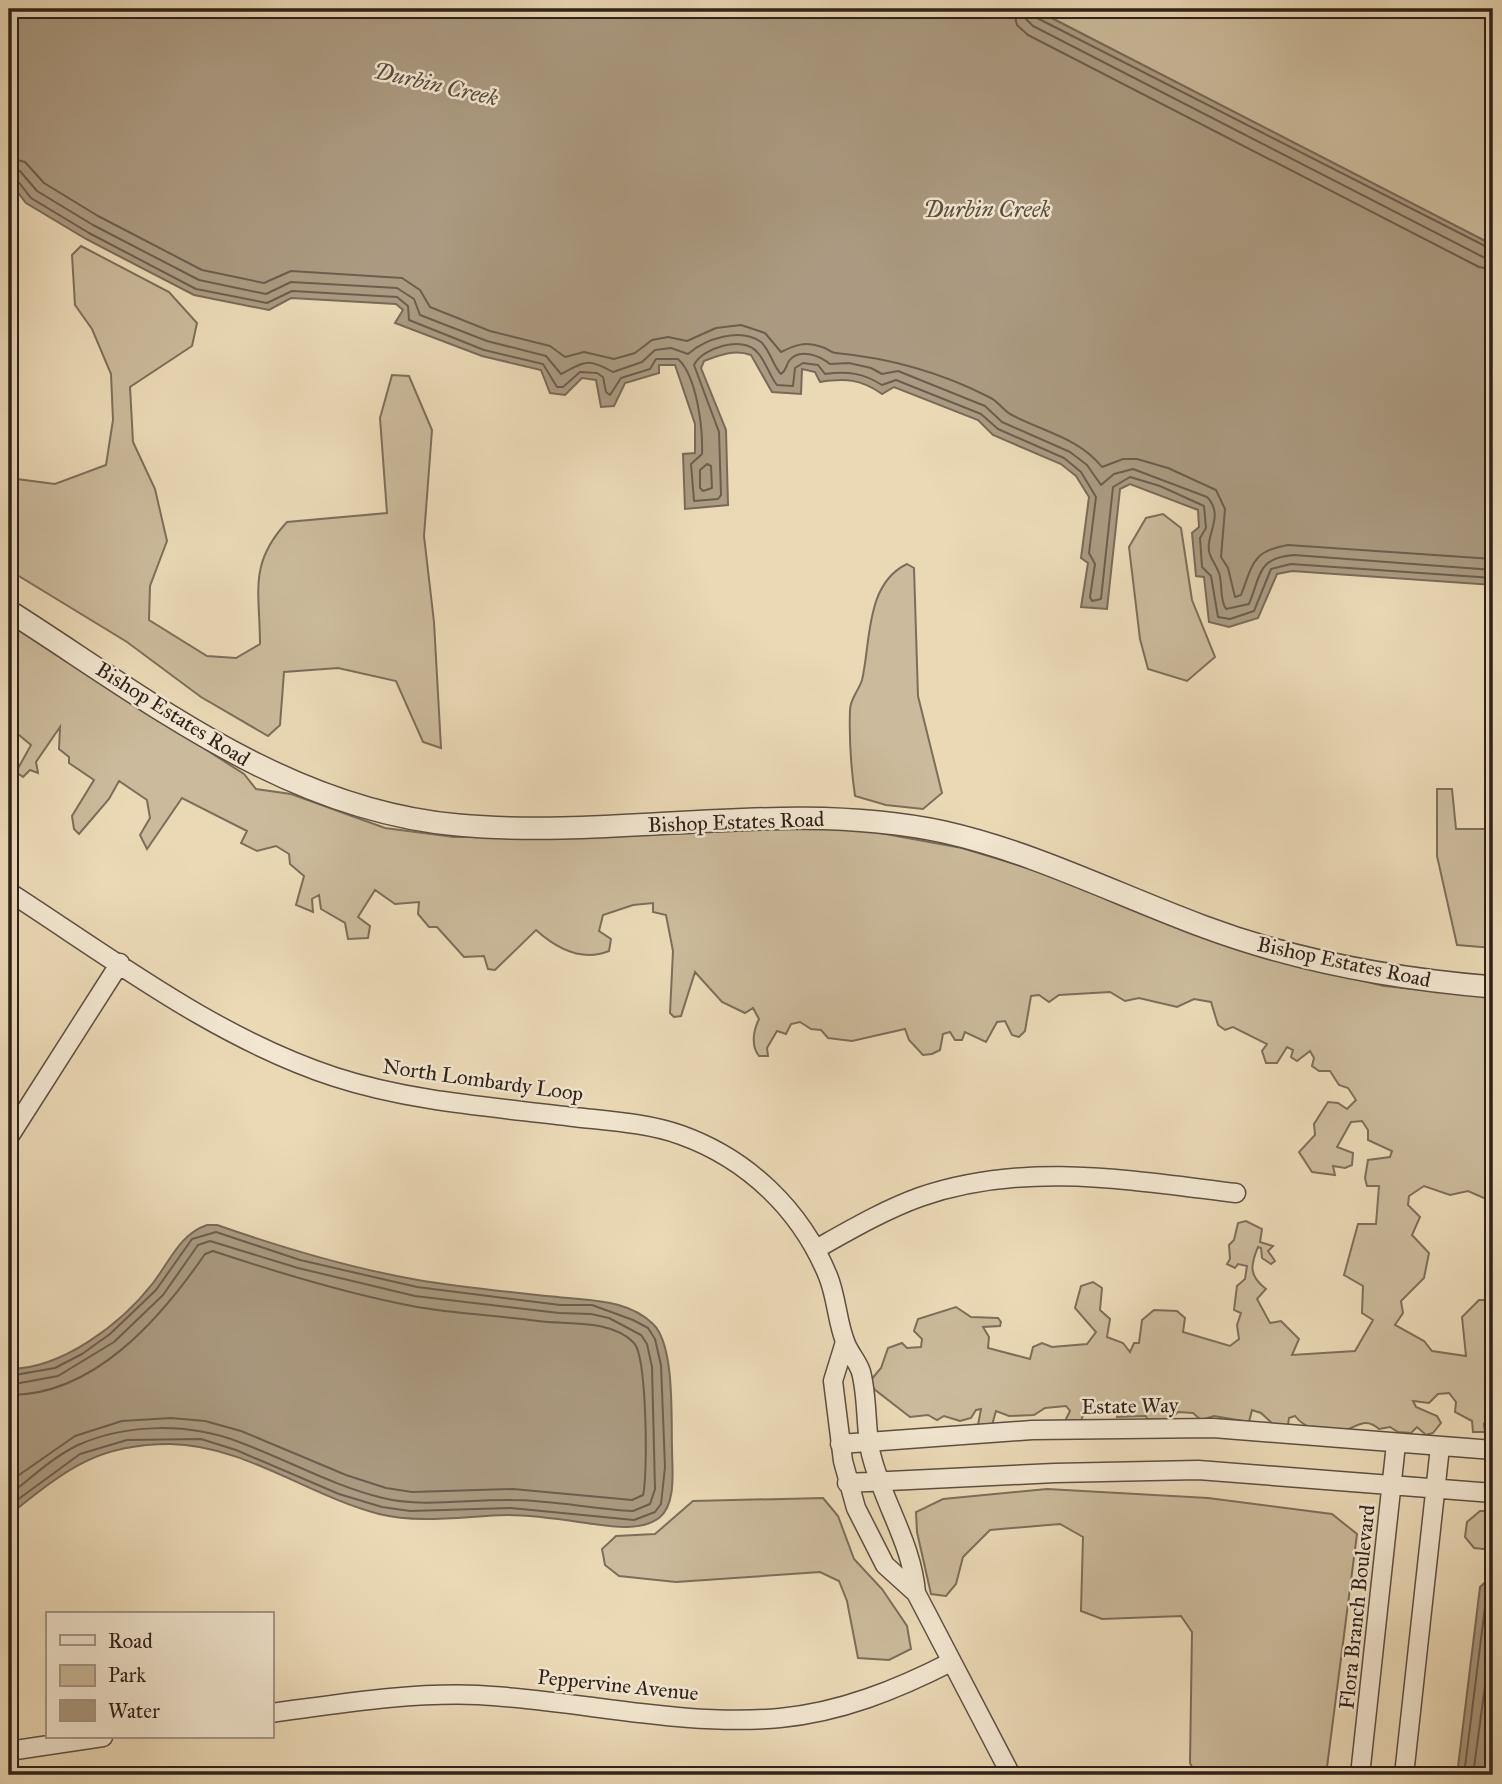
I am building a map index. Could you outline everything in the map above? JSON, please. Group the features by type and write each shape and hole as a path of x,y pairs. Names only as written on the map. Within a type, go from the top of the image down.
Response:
{"street":[{"name":"Bishop Estates Road","path":"9,611 186,725 251,763 298,786 384,814 456,825 523,828 758,818 839,819 899,825 943,832 1016,852 1260,946 1376,972 1493,987"},
{"name":"North Lombardy Loop","path":"9,891 246,1040 336,1077 432,1100 647,1126 709,1147 750,1173 796,1219 816,1249 836,1299 845,1342 861,1372 870,1448 881,1482 906,1540 916,1593"},
{"path":"9,1137 120,963"},
{"path":"816,1249 882,1213 920,1198 1003,1178 1083,1175 1236,1193"},
{"name":"North Lombardy Loop","path":"845,1342 833,1381 847,1483 885,1565 916,1593"},
{"name":"Estate Way","path":"842,1452 1125,1427 1213,1428 1493,1450"},
{"name":"Flora Branch Boulevard","path":"1360,1775 1396,1444"},
{"path":"1404,1775 1440,1447"},
{"path":"847,1483 1068,1472 1198,1470 1493,1493"},
{"path":"916,1593 1011,1775"},
{"name":"Peppervine Avenue","path":"273,1713 408,1697 473,1695 732,1720 781,1718 829,1710 869,1699 951,1662"},
{"path":"9,1751 96,1738"}],"green space":[{"path":"1034,9 1493,9 1493,245"},
{"path":"81,246 169,292 197,323 192,346 130,387 133,442 155,489 167,541 150,586 149,620 207,656 236,658 260,644 258,594 261,565 266,551 287,522 387,513 380,418 392,375 409,376 432,430 424,536 434,622 441,748 423,742 396,681 338,668 284,672 280,725 268,736 201,697 127,642 9,570 9,467 17,479 55,484 106,465 113,420 111,374 92,329 75,305 72,255"},
{"path":"1163,514 1181,528 1192,600 1215,657 1187,681 1148,669 1140,639 1129,547 1146,518"},
{"path":"907,564 914,568 918,696 942,793 923,809 886,805 855,796 851,753 850,706 862,680 872,615 884,585 893,573"},
{"path":"9,623 244,774 256,789 291,794 385,828 454,837 565,837 754,827 858,829 962,848 1038,871 1259,956 1384,986 1493,997 1493,1202 1468,1191 1450,1195 1424,1186 1409,1196 1408,1205 1420,1217 1412,1235 1429,1253 1424,1278 1401,1301 1403,1313 1395,1325 1424,1341 1432,1351 1466,1356 1462,1317 1479,1300 1488,1300 1491,1281 1493,1282 1493,1339 1488,1340 1488,1363 1493,1364 1493,1425 1484,1424 1485,1432 1473,1432 1472,1421 1455,1412 1456,1402 1449,1393 1438,1394 1429,1403 1413,1401 1416,1407 1437,1416 1441,1423 1433,1433 1426,1435 1417,1427 1411,1433 1398,1432 1390,1427 1379,1429 1369,1423 1342,1431 1322,1431 1304,1424 1295,1416 1289,1418 1288,1425 1274,1425 1261,1413 1252,1410 1249,1422 1214,1416 1201,1420 1193,1413 1178,1412 1169,1420 1147,1419 1146,1416 1117,1417 1120,1409 1114,1405 1104,1406 1100,1411 1085,1410 1081,1421 1065,1421 1070,1411 1066,1406 1045,1408 1034,1415 1009,1416 996,1411 992,1425 978,1425 981,1409 976,1410 971,1418 960,1421 944,1416 937,1420 928,1415 910,1417 874,1389 870,1381 881,1368 888,1348 902,1343 907,1348 921,1347 922,1339 914,1331 918,1319 956,1307 971,1317 998,1318 1000,1326 983,1327 989,1337 988,1348 1030,1359 1033,1347 1042,1343 1052,1347 1087,1344 1096,1332 1075,1308 1081,1286 1093,1282 1102,1288 1100,1310 1110,1319 1107,1337 1123,1343 1130,1352 1134,1343 1139,1343 1142,1320 1154,1310 1177,1311 1185,1318 1183,1332 1230,1346 1239,1339 1237,1325 1241,1313 1234,1310 1237,1286 1245,1279 1247,1266 1238,1264 1235,1268 1227,1264 1230,1259 1229,1245 1234,1240 1238,1223 1246,1221 1262,1229 1260,1242 1273,1246 1268,1251 1275,1261 1271,1264 1262,1258 1261,1248 1258,1247 1253,1260 1256,1280 1266,1289 1257,1299 1270,1323 1281,1321 1299,1339 1292,1355 1355,1351 1373,1320 1362,1313 1363,1286 1344,1275 1358,1224 1376,1224 1379,1186 1367,1186 1365,1178 1368,1160 1390,1157 1392,1151 1368,1140 1368,1130 1362,1121 1351,1122 1337,1147 1353,1153 1352,1165 1345,1168 1333,1166 1335,1175 1312,1172 1299,1152 1315,1135 1314,1124 1328,1102 1338,1103 1347,1109 1356,1100 1348,1088 1339,1085 1330,1071 1319,1071 1312,1066 1314,1058 1310,1051 1297,1061 1291,1057 1293,1050 1287,1047 1277,1063 1266,1063 1262,1051 1267,1044 1233,1027 1225,1030 1218,1025 1211,1002 1194,999 1177,1007 1139,998 1125,1001 1110,992 1059,995 1049,1002 1039,995 1031,996 1025,1031 1019,1037 1012,1035 1005,1021 997,1022 986,1042 965,1032 962,1040 955,1040 950,1032 943,1034 940,1050 923,1055 909,1040 905,1029 852,1041 828,1038 821,1030 811,1029 800,1022 791,1024 786,1034 777,1031 767,1048 768,1056 759,1056 754,1038 759,1019 753,1008 745,1013 722,1002 695,972 681,1016 674,1017 670,1013 673,951 666,915 653,912 653,903 633,905 603,915 599,931 611,939 609,951 579,954 552,942 536,930 495,970 488,969 484,956 464,957 437,927 429,927 418,914 419,902 395,904 375,890 358,917 370,926 368,938 348,939 345,923 321,909 319,895 312,899 313,912 296,905 304,876 290,864 289,854 276,846 257,851 241,843 247,831 182,798 147,849 140,835 150,818 147,800 119,781 109,799 79,834 74,829 72,816 94,780 69,763 69,757 59,749 60,727 36,762 38,773 30,770 23,777 16,772 31,745 13,730 15,719 9,716"},
{"path":"1437,789 1452,789 1456,829 1493,829 1493,948 1457,945 1437,856"},
{"path":"1047,1489 1208,1498 1332,1514 1357,1534 1326,1775 1196,1775 1190,1763 1192,1632 1181,1616 1102,1619 1081,1611 1083,1537 1060,1524 990,1530 963,1557 956,1584 946,1596 931,1594 917,1532 916,1512 943,1499"},
{"path":"823,1498 838,1516 854,1559 882,1589 907,1626 911,1649 889,1660 858,1658 847,1601 839,1581 820,1572 676,1582 619,1576 605,1565 602,1549 616,1536 655,1534 693,1501"},
{"path":"1480,1511 1493,1511 1493,1550 1474,1548 1465,1537 1467,1522"}],"water":[{"name":"Durbin Creek","path":"9,9 1034,9 1493,245 1493,585 1292,571 1277,574 1258,618 1229,627 1209,622 1204,577 1196,576 1192,533 1199,527 1198,510 1130,484 1120,489 1107,609 1081,607 1088,563 1081,558 1089,497 1076,476 1061,464 993,435 978,420 894,387 882,394 867,385 852,381 820,382 815,372 802,369 801,394 772,392 751,355 739,353 704,361 701,368 726,430 728,505 685,509 683,454 695,453 695,424 675,365 659,365 659,373 625,383 614,406 601,407 596,380 582,378 565,395 550,393 541,370 482,356 395,323 403,310 396,304 291,298 269,310 194,295 86,239 26,203 9,181"},
{"path":"207,1225 217,1225 316,1257 367,1270 470,1288 608,1303 643,1316 660,1334 668,1365 673,1475 671,1495 665,1512 652,1522 627,1527 518,1515 426,1519 395,1517 353,1506 224,1453 170,1444 121,1449 82,1463 47,1485 9,1515 9,1369 29,1367 69,1353 107,1328 140,1298 176,1249 190,1235"},
{"path":"1493,1575 1493,1775 1457,1775 1480,1587"}]}
